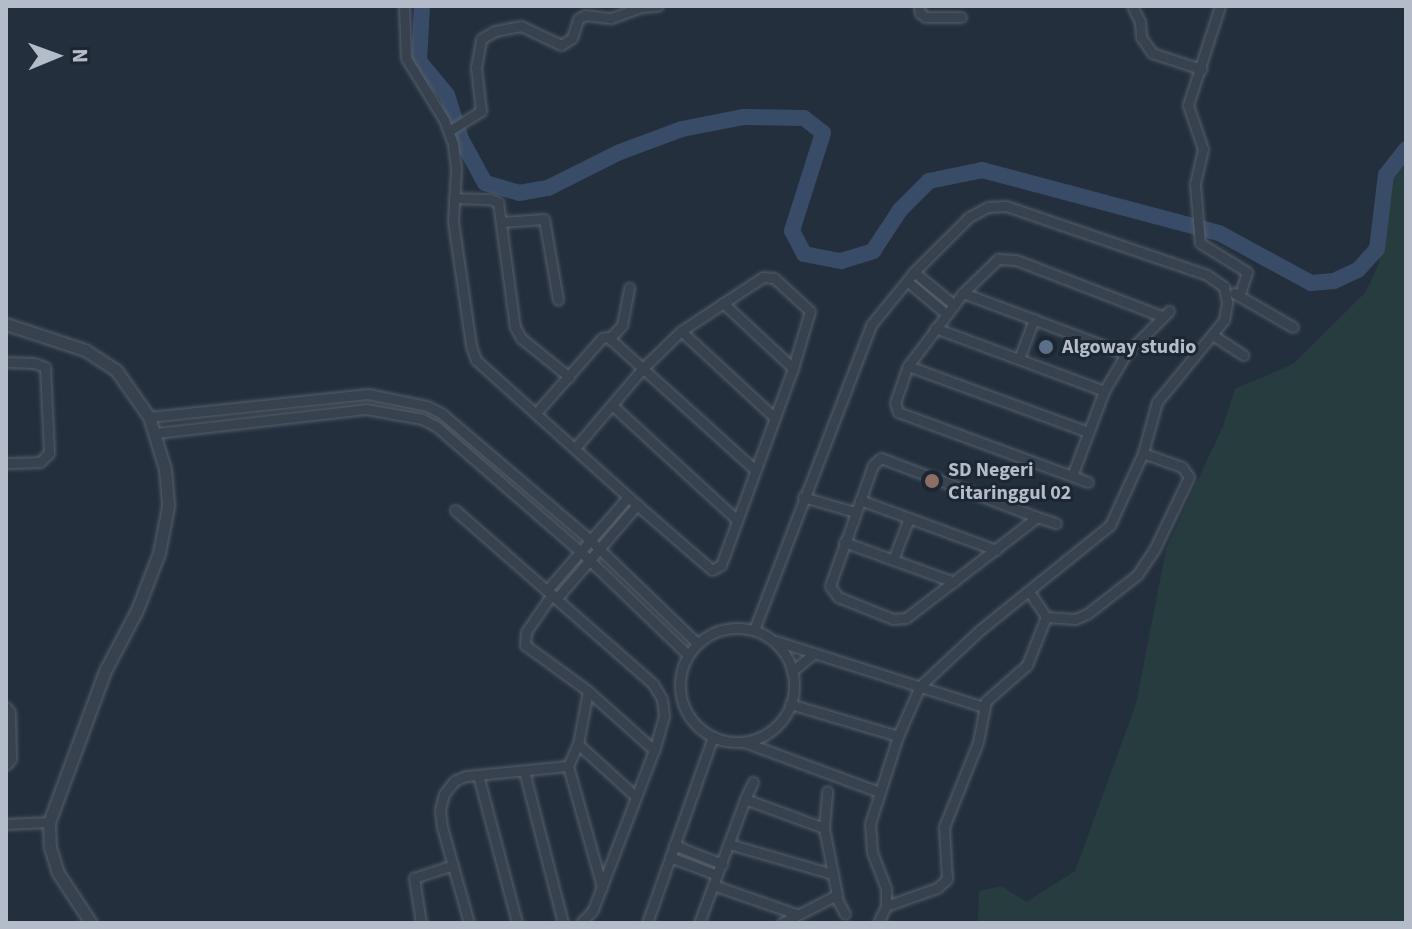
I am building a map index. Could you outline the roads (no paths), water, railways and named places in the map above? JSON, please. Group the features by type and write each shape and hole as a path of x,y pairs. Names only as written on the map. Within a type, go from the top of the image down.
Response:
{"street":[{"path":"404,6 406,58 452,130 455,157 453,221 473,353 480,365 712,570 721,565 753,468 810,318 808,308 771,276 763,277 681,331 643,368 575,448"},
{"path":"452,130 482,107 476,68 481,39 495,31 521,26 561,45 572,38 578,19 585,15 611,18 642,7 658,6"},
{"path":"919,6 920,13 926,17 961,17"},
{"path":"1132,6 1140,22 1141,37 1152,53 1201,69"},
{"path":"1220,6 1188,105 1203,149 1195,184 1200,243 1247,272 1239,296"},
{"path":"454,198 495,200 502,222 515,327 521,338 569,377"},
{"path":"754,630 865,336 910,277 969,217 998,205 1097,235 1207,275 1293,327"},
{"path":"502,222 540,218 545,221 558,300"},
{"path":"1072,476 1104,391 1126,354 1165,313 1006,258 990,264 963,293 908,366 895,403 898,412 1088,482"},
{"path":"910,277 954,305"},
{"path":"910,277 946,314"},
{"path":"878,923 886,906 884,881 870,842 879,792 898,736 920,686 980,630 1030,593 1110,525 1143,453 1152,412 1162,392 1214,336 1227,312 1224,287"},
{"path":"610,338 622,325 629,288"},
{"path":"963,293 1126,354"},
{"path":"723,303 793,368"},
{"path":"1019,359 1034,319"},
{"path":"6,324 99,357 122,377 156,433 167,487 164,536 141,601 105,671 49,822 50,847 58,873 91,923"},
{"path":"935,328 1104,391"},
{"path":"681,331 774,417"},
{"path":"1214,336 1243,355"},
{"path":"536,413 602,338 610,338 753,468"},
{"path":"6,362 34,363 45,367 49,453 40,462 6,463"},
{"path":"908,366 1088,432"},
{"path":"149,417 368,394 413,401 441,413 599,548 697,643"},
{"path":"612,405 735,518"},
{"path":"156,433 366,409 409,414 436,426 589,559 688,655"},
{"path":"1030,593 1046,617 1068,620 1087,614 1126,585 1146,563 1189,477 1182,467 1143,453"},
{"path":"1037,517 912,615 893,619 838,597 831,591 830,581 873,465 886,458 1056,523"},
{"path":"628,497 580,551 523,642 588,691 654,750"},
{"path":"803,497 855,512"},
{"path":"860,500 996,550"},
{"path":"552,594 589,559 637,505"},
{"path":"455,510 658,692 664,716 654,750 590,916 581,923"},
{"path":"893,560 909,518"},
{"path":"844,542 954,582"},
{"path":"886,906 937,888 947,879 944,827 978,742 984,707 989,697 1027,665 1046,617"},
{"path":"879,792 744,742 713,737 689,716 682,702 682,670 697,643 714,632 734,627 754,630 772,640 984,707"},
{"path":"744,742 764,735 780,722 790,704 792,671 782,650 772,640"},
{"path":"792,671 814,653"},
{"path":"588,691 578,744 568,766 602,887"},
{"path":"790,704 898,736"},
{"path":"6,707 10,712 11,759 6,765"},
{"path":"647,923 713,737"},
{"path":"578,744 635,796"},
{"path":"469,923 441,818 441,802 454,781 478,775 568,766"},
{"path":"524,771 563,923"},
{"path":"478,775 517,923"},
{"path":"699,923 753,782"},
{"path":"827,791 824,828 838,886 836,897 845,914"},
{"path":"745,799 824,828"},
{"path":"6,824 49,822"},
{"path":"729,844 833,874"},
{"path":"674,845 722,864"},
{"path":"670,857 715,880 796,914"},
{"path":"421,923 414,878 453,865"},
{"path":"782,923 836,897"}],"waterway":[{"path":"422,6 419,61 447,95 461,139 485,183 519,193 548,188 620,152 682,129 743,117 804,118 823,133 792,231 804,254 841,261 873,251 900,210 929,181 982,170 1219,233 1311,283 1334,281 1358,270 1377,249 1386,175 1406,149"}],"place":[{"name":"Algoway studio","path":"1046,347"},
{"name":"SD Negeri Citaringgul 02","path":"932,481"}]}
